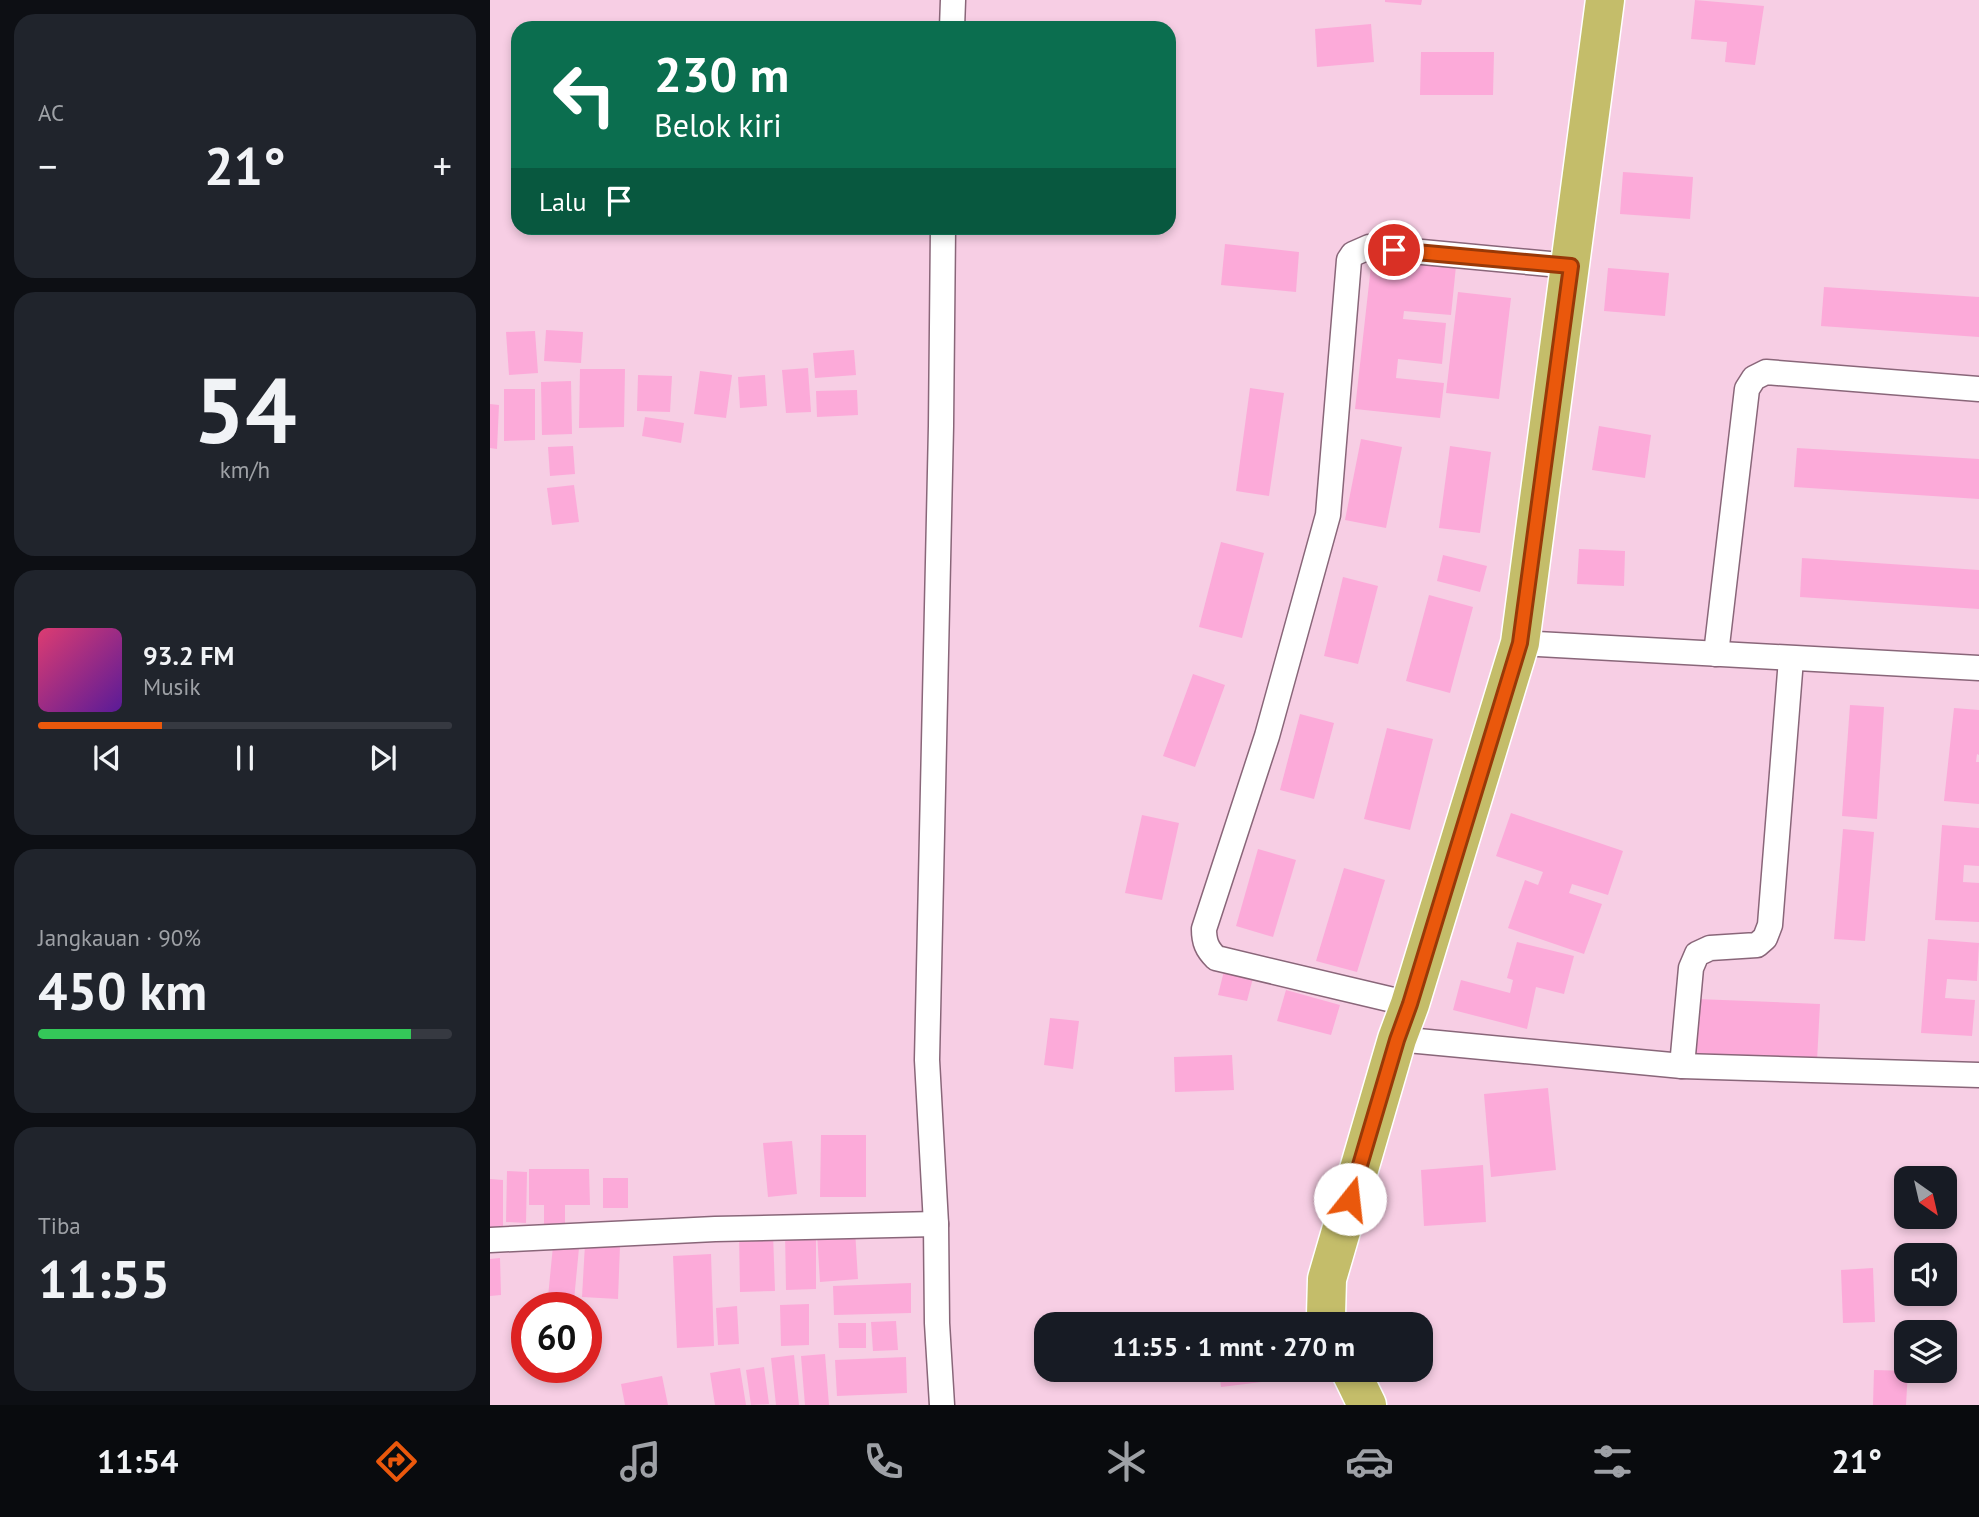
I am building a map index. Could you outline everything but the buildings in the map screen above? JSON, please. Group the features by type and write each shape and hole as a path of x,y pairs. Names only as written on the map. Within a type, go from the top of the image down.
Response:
{"main road":[{"path":"1326,1312 1327,1279 1397,1040 1520,643 1605,0"},
{"path":"1356,1382 1367,1405"}],"street":[{"path":"952,21 953,0"},
{"path":"942,1405 927,1060 942,426 943,235"},
{"path":"1410,1004 1216,958 1204,940 1204,929 1267,736 1328,515 1349,260 1353,254 1369,247 1571,266"},
{"path":"1716,654 1747,389 1754,377 1766,372 1979,388"},
{"path":"1520,643 1979,668"},
{"path":"1682,1066 1691,968 1697,954 1710,948 1757,945 1765,938 1770,925 1791,659"},
{"path":"1397,1040 1682,1066 1979,1075"},
{"path":"490,1240 715,1229 936,1224"}],"route":[{"path":"1350,1199 1520,643 1571,266 1394,250"}]}
